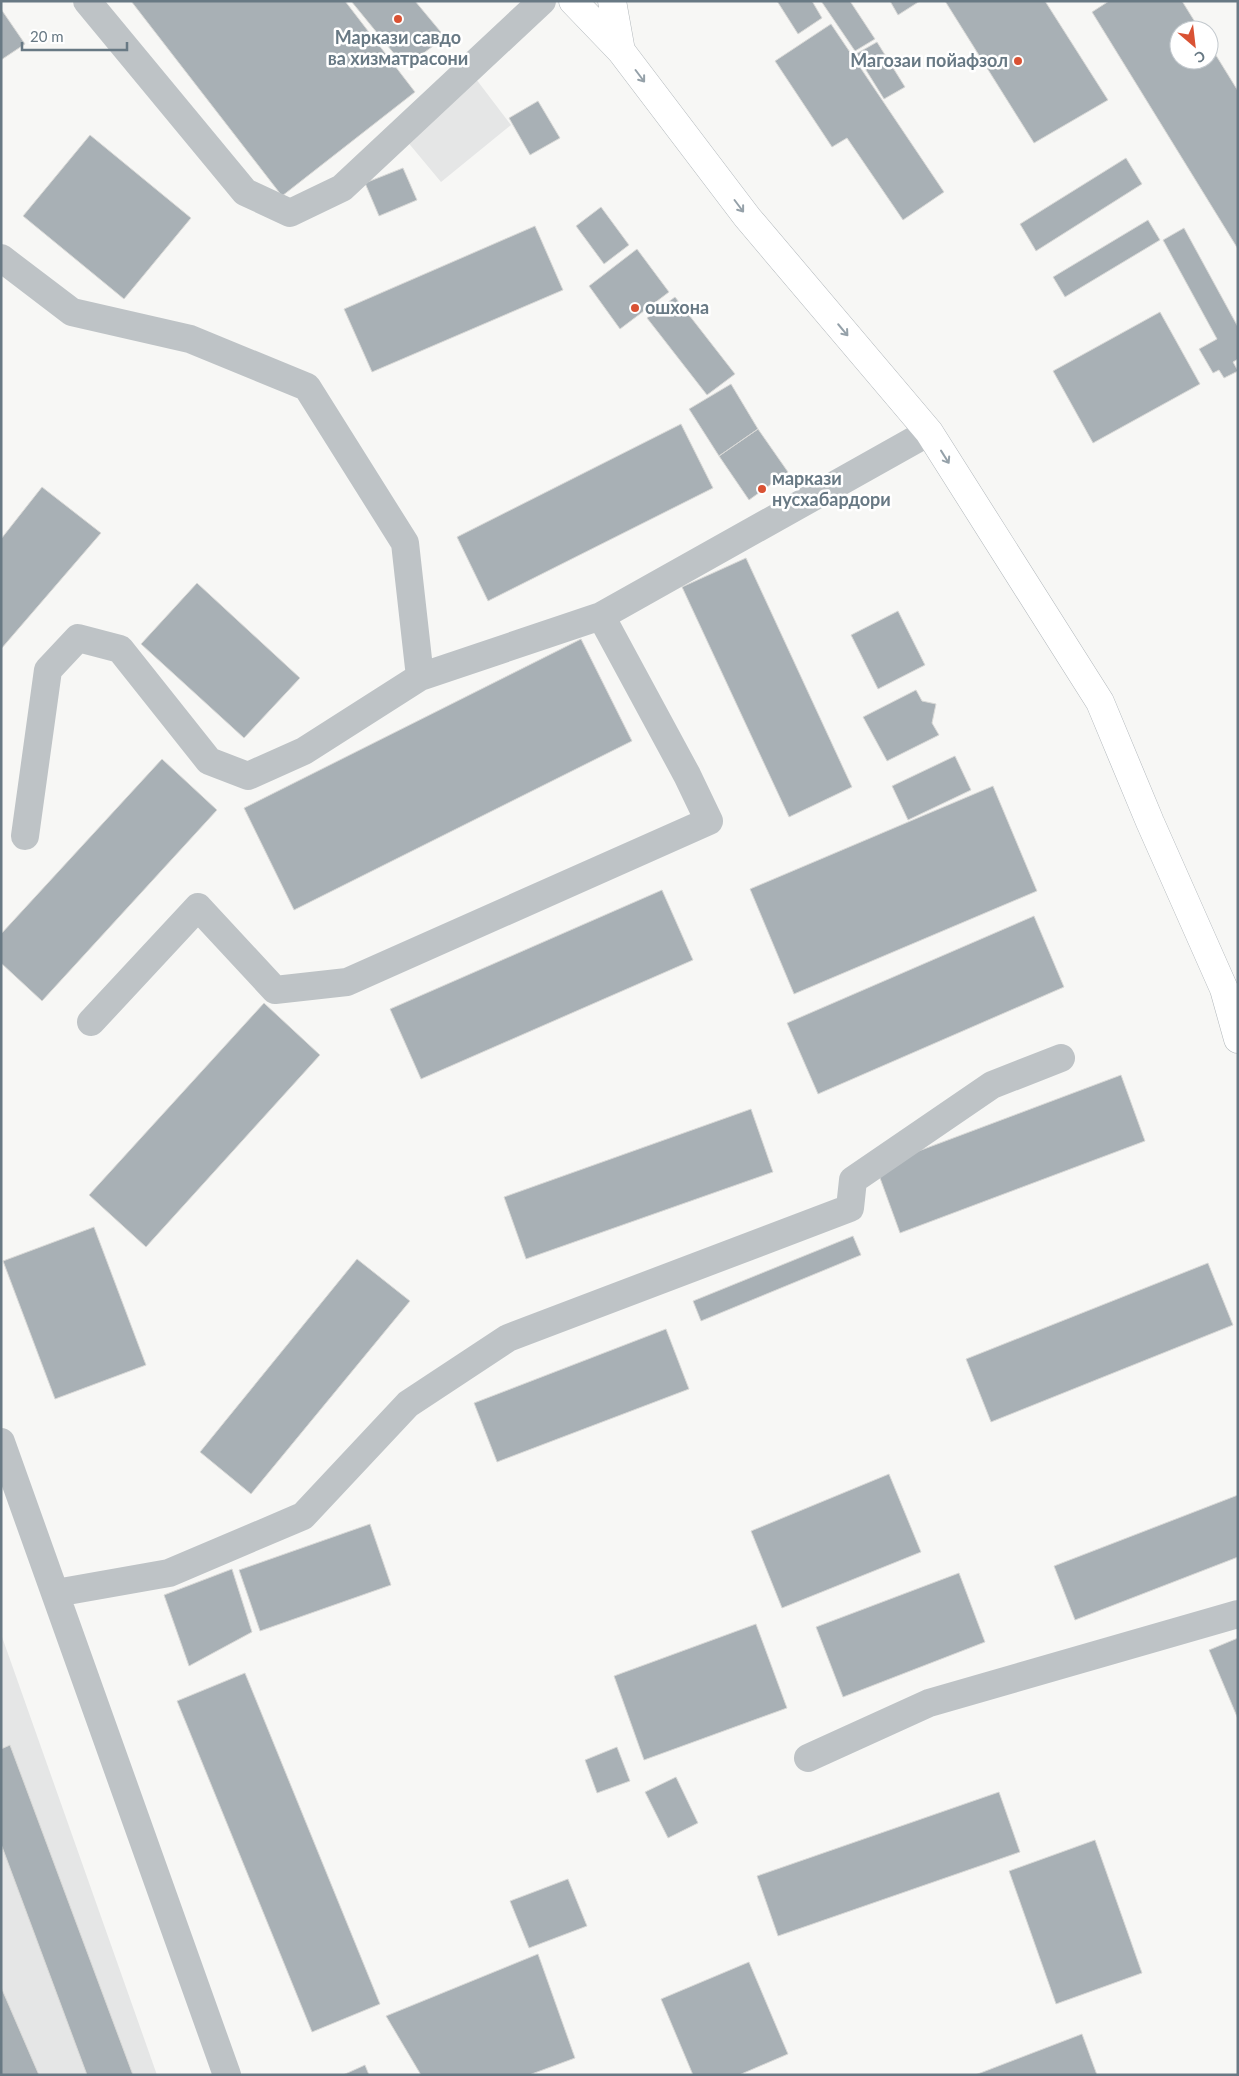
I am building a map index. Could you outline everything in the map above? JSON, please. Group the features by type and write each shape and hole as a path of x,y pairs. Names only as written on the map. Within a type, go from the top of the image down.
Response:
{"main road":[{"path":"573,1 621,51 747,217 929,432 1100,702 1150,822 1231,986 1238,1039"},
{"path":"612,1 621,51"}],"street":[{"path":"88,1 245,192 290,213 342,188 542,1"},
{"path":"1,258 72,312 190,339 307,387 405,543 420,677"},
{"path":"25,836 48,670 78,638 120,649 209,761 248,776 304,751 420,677 601,616 929,432"},
{"path":"91,1022 198,907 275,990 347,982 709,821 687,775 601,616"},
{"path":"56,1593 169,1573 303,1516 408,1404 508,1338 850,1208 854,1180 992,1085 1061,1058"},
{"path":"1,1442 228,2075"},
{"path":"808,1758 929,1703 1238,1614"}],"shaded area":[{"path":"476,79 511,125 441,182 406,140"},
{"path":"1,1634 157,2075 1,2075"}],"building":[{"path":"131,1 345,1 415,92 282,196"},
{"name":"Маркази савдо ва хизматрасони","path":"351,1 415,1 445,37 405,67"},
{"path":"777,1 812,1 822,18 798,34"},
{"path":"821,1 850,1 875,39 855,51"},
{"path":"890,1 920,1 898,15"},
{"path":"945,1 1045,1 1108,100 1034,143"},
{"path":"1109,1 1182,1 1194,20 1169,20 1169,70 1219,70 1219,60 1238,91 1238,249 1092,12"},
{"path":"1,9 25,44 1,60"},
{"path":"831,24 944,192 903,220 847,138 832,147 775,61"},
{"path":"877,42 905,87 884,99 856,54"},
{"path":"538,101 560,138 530,155 509,118"},
{"path":"90,135 191,218 124,299 23,216"},
{"path":"1126,158 1142,184 1036,251 1020,224"},
{"path":"403,168 417,200 379,216 365,183"},
{"path":"601,207 629,245 604,264 576,226"},
{"path":"1148,220 1160,240 1065,297 1053,277"},
{"path":"535,226 563,290 372,372 344,309"},
{"path":"1184,228 1238,327 1238,359 1233,362 1238,371 1224,378 1219,370 1213,373 1199,349 1217,339 1163,240"},
{"path":"637,249 669,292 620,329 589,286"},
{"path":"675,297 735,374 707,395 647,318"},
{"path":"1160,312 1200,384 1093,443 1053,371"},
{"path":"731,384 758,429 719,456 689,409"},
{"path":"681,424 713,488 488,601 457,537"},
{"path":"758,429 788,472 749,500 719,456"},
{"path":"42,487 101,533 1,649 1,539"},
{"path":"746,558 852,787 789,817 682,587"},
{"path":"197,583 300,678 244,738 141,644"},
{"path":"898,611 925,665 878,689 851,635"},
{"path":"581,639 632,741 294,910 244,808"},
{"path":"916,690 922,701 936,704 932,723 939,735 887,761 863,717"},
{"path":"955,756 971,790 908,820 892,786"},
{"path":"162,759 217,810 42,1001 1,963 1,934"},
{"path":"993,786 1037,891 794,994 750,889"},
{"path":"662,890 693,960 421,1079 390,1009"},
{"path":"1034,916 1064,987 818,1094 787,1023"},
{"path":"264,1003 320,1055 146,1247 89,1195"},
{"path":"1121,1075 1145,1141 900,1233 876,1167"},
{"path":"751,1109 773,1172 526,1259 504,1197"},
{"path":"94,1227 146,1365 55,1399 3,1261"},
{"path":"853,1236 861,1255 701,1321 693,1301"},
{"path":"357,1259 410,1301 251,1494 200,1452"},
{"path":"1208,1263 1233,1325 991,1422 966,1359"},
{"path":"666,1329 689,1389 497,1462 474,1403"},
{"path":"889,1474 921,1552 782,1608 751,1531"},
{"path":"1238,1495 1238,1557 1075,1620 1054,1566"},
{"path":"370,1524 391,1585 260,1631 239,1570"},
{"path":"232,1569 252,1632 189,1666 164,1595"},
{"path":"959,1573 985,1642 843,1697 816,1627"},
{"path":"756,1624 787,1708 644,1760 614,1676"},
{"path":"1238,1638 1238,1719 1209,1650"},
{"path":"245,1673 380,2004 312,2032 177,1701"},
{"path":"10,1745 133,2075 87,2075 1,1844 1,1749"},
{"path":"617,1747 630,1781 597,1793 585,1760"},
{"path":"676,1777 698,1823 668,1838 645,1792"},
{"path":"999,1792 1020,1852 778,1936 757,1876"},
{"path":"1095,1840 1142,1973 1056,2004 1009,1871"},
{"path":"568,1879 587,1926 529,1948 510,1901"},
{"path":"538,1954 575,2058 529,2075 421,2075 386,2016"},
{"path":"749,1962 788,2054 739,2075 693,2075 661,1999"},
{"path":"1,1987 39,2075 1,2075"},
{"path":"1082,2034 1097,2075 975,2075"},
{"path":"365,2065 369,2075 343,2075"}],"place":[{"name":"Маркази савдо ва хизматрасони","path":"398,19"},
{"name":"Магозаи пойафзол","path":"1018,61"},
{"name":"ошхона","path":"635,308"},
{"name":"маркази нусхабардори","path":"762,489"}]}
